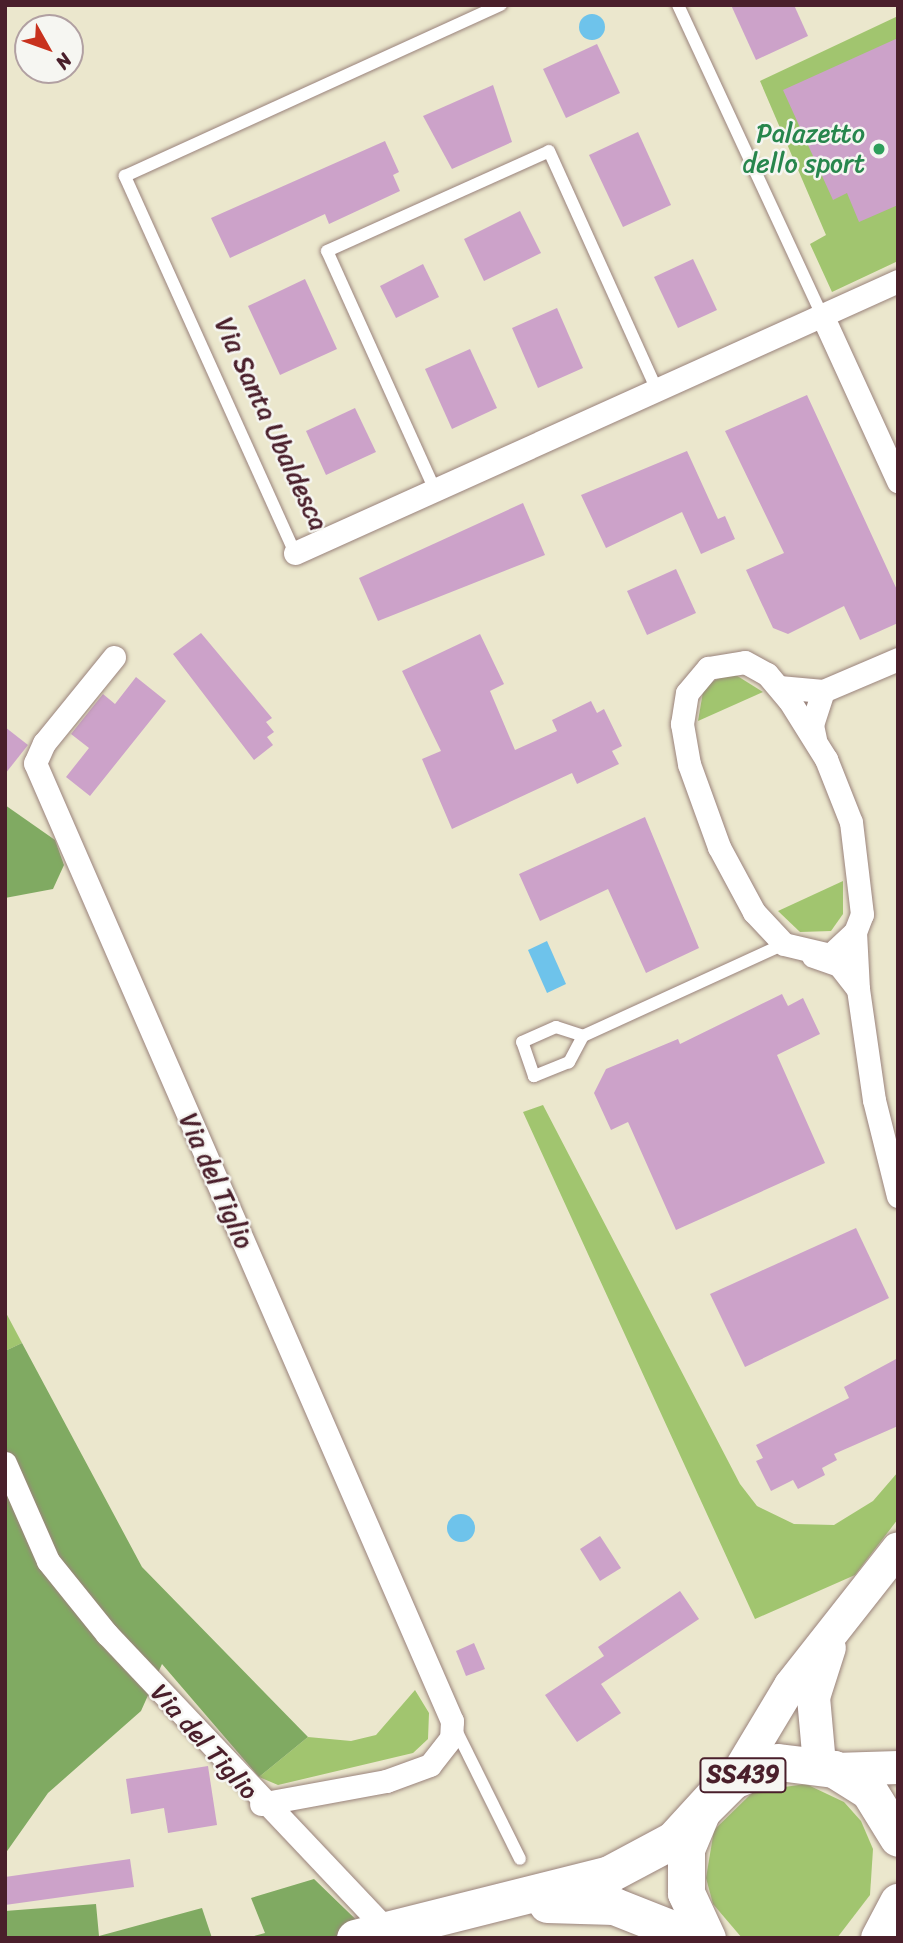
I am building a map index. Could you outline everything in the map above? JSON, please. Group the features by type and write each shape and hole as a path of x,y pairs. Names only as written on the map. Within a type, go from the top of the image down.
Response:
{"main road":[{"path":"725,1786 790,1685 898,1548"},
{"path":"850,1609 813,1697 826,1767 898,1767"},
{"name":"SS439","path":"707,1938 686,1893 684,1862 693,1827 725,1786 778,1762 826,1767 869,1791 898,1838"},
{"name":"Via del Tiglio","path":"390,1932 497,1906 652,1854 725,1786"},
{"name":"Via del Tiglio","path":"497,1906 614,1906 695,1938"}],"street":[{"name":"Via Santa Ubaldesca","path":"295,553 898,281"},
{"path":"822,315 898,481"},
{"name":"Via del Tiglio","path":"114,657 44,743 35,763 452,1721"},
{"path":"779,687 823,691 898,659"},
{"path":"814,739 779,687 745,662 715,666 687,692 682,724 719,847 754,912 784,944 839,965 858,989"},
{"path":"810,955 830,955 855,932 862,915 858,849 814,739 811,725 823,691"},
{"path":"855,932 858,989 874,1100 898,1196"},
{"name":"Via del Tiglio","path":"5,1463 48,1561 261,1804 390,1932"},
{"path":"261,1804 386,1781 430,1765 451,1738 452,1721"}],"lane":[{"name":"Via Santa Ubaldesca","path":"295,553 125,176 501,5"},
{"path":"678,5 822,315"},
{"path":"435,490 327,251 549,151 657,390"},
{"path":"583,1036 549,1028 522,1042 520,1051 538,1076 569,1062 583,1036 784,944"},
{"path":"452,1721 520,1859"}],"green space":[{"path":"898,16 898,261 832,292 810,244 826,235 760,81"},
{"path":"731,672 763,692 698,721 704,686"},
{"path":"5,805 55,840 64,865 53,889 5,898"},
{"path":"843,881 843,914 831,931 800,932 778,911"},
{"path":"543,1105 740,1484 757,1506 794,1524 834,1525 873,1501 898,1472 898,1519 855,1575 755,1619 523,1112"},
{"path":"5,1311 22,1343 5,1351"},
{"path":"22,1343 142,1567 308,1737 259,1777 162,1664 141,1711 48,1793 5,1854 5,1351"},
{"path":"415,1690 429,1713 428,1739 413,1753 278,1785 259,1777 308,1737 351,1741 376,1735"},
{"path":"806,1784 844,1802 861,1821 873,1849 870,1895 837,1938 742,1938 713,1904 706,1878 714,1830 754,1791"},
{"path":"314,1879 375,1938 247,1938 265,1933 251,1898"},
{"path":"96,1904 99,1936 202,1908 212,1938 5,1938 5,1911"}],"water":[{"path":"592,14 601,18 605,27 601,36 592,40 583,36 579,27 583,18"},
{"path":"547,941 566,984 547,993 528,950"},
{"path":"461,1514 471,1518 475,1528 471,1538 461,1542 451,1538 447,1528 451,1518"}],"building":[{"path":"731,5 794,5 808,36 756,60"},
{"path":"898,38 898,205 859,222 847,193 833,200 783,90"},
{"path":"597,44 620,93 566,118 543,69"},
{"path":"493,85 512,142 452,169 423,116"},
{"path":"638,132 671,205 623,227 589,155"},
{"path":"385,141 399,172 393,175 400,191 329,224 325,214 230,258 211,218"},
{"path":"520,211 541,253 484,281 464,239"},
{"path":"693,259 717,310 678,328 654,277"},
{"path":"423,264 439,297 396,318 380,286"},
{"path":"305,279 337,349 280,375 248,306"},
{"path":"557,308 583,368 538,388 512,328"},
{"path":"470,349 497,408 452,429 425,369"},
{"path":"807,395 898,592 898,623 860,640 844,606 788,634 773,628 746,570 784,553 725,431"},
{"path":"355,408 376,452 326,475 306,431"},
{"path":"687,451 718,519 725,516 735,539 701,554 682,512 606,548 581,495"},
{"path":"523,503 545,555 378,621 359,578"},
{"path":"676,569 696,613 647,635 627,591"},
{"path":"201,633 272,718 266,722 274,732 267,737 273,745 254,760 173,654"},
{"path":"480,634 504,684 490,691 515,750 557,731 552,720 591,701 597,713 604,709 622,746 612,751 619,764 577,784 572,773 452,829 422,759 441,751 402,671"},
{"path":"136,677 166,701 90,796 66,777 89,748 71,734 103,694 115,704"},
{"path":"5,727 28,745 5,774"},
{"path":"645,817 699,948 646,973 608,889 540,921 519,874"},
{"path":"782,994 788,1006 803,998 820,1034 777,1055 825,1163 676,1230 628,1122 611,1130 594,1093 606,1069 678,1039 680,1044"},
{"path":"856,1228 889,1298 745,1367 710,1294"},
{"path":"898,1358 898,1426 834,1454 837,1460 822,1468 825,1475 798,1489 793,1480 771,1491 756,1461 763,1458 756,1445 849,1398 844,1387"},
{"path":"600,1536 621,1568 600,1581 580,1549"},
{"path":"680,1591 699,1619 601,1684 621,1713 577,1742 545,1695 604,1656 598,1647"},
{"path":"474,1643 485,1669 466,1676 456,1651"},
{"path":"208,1766 217,1825 168,1833 164,1808 131,1814 126,1779"},
{"path":"130,1859 134,1887 5,1905 5,1877"}],"place":[{"name":"Palazetto dello sport","path":"879,149"}]}
